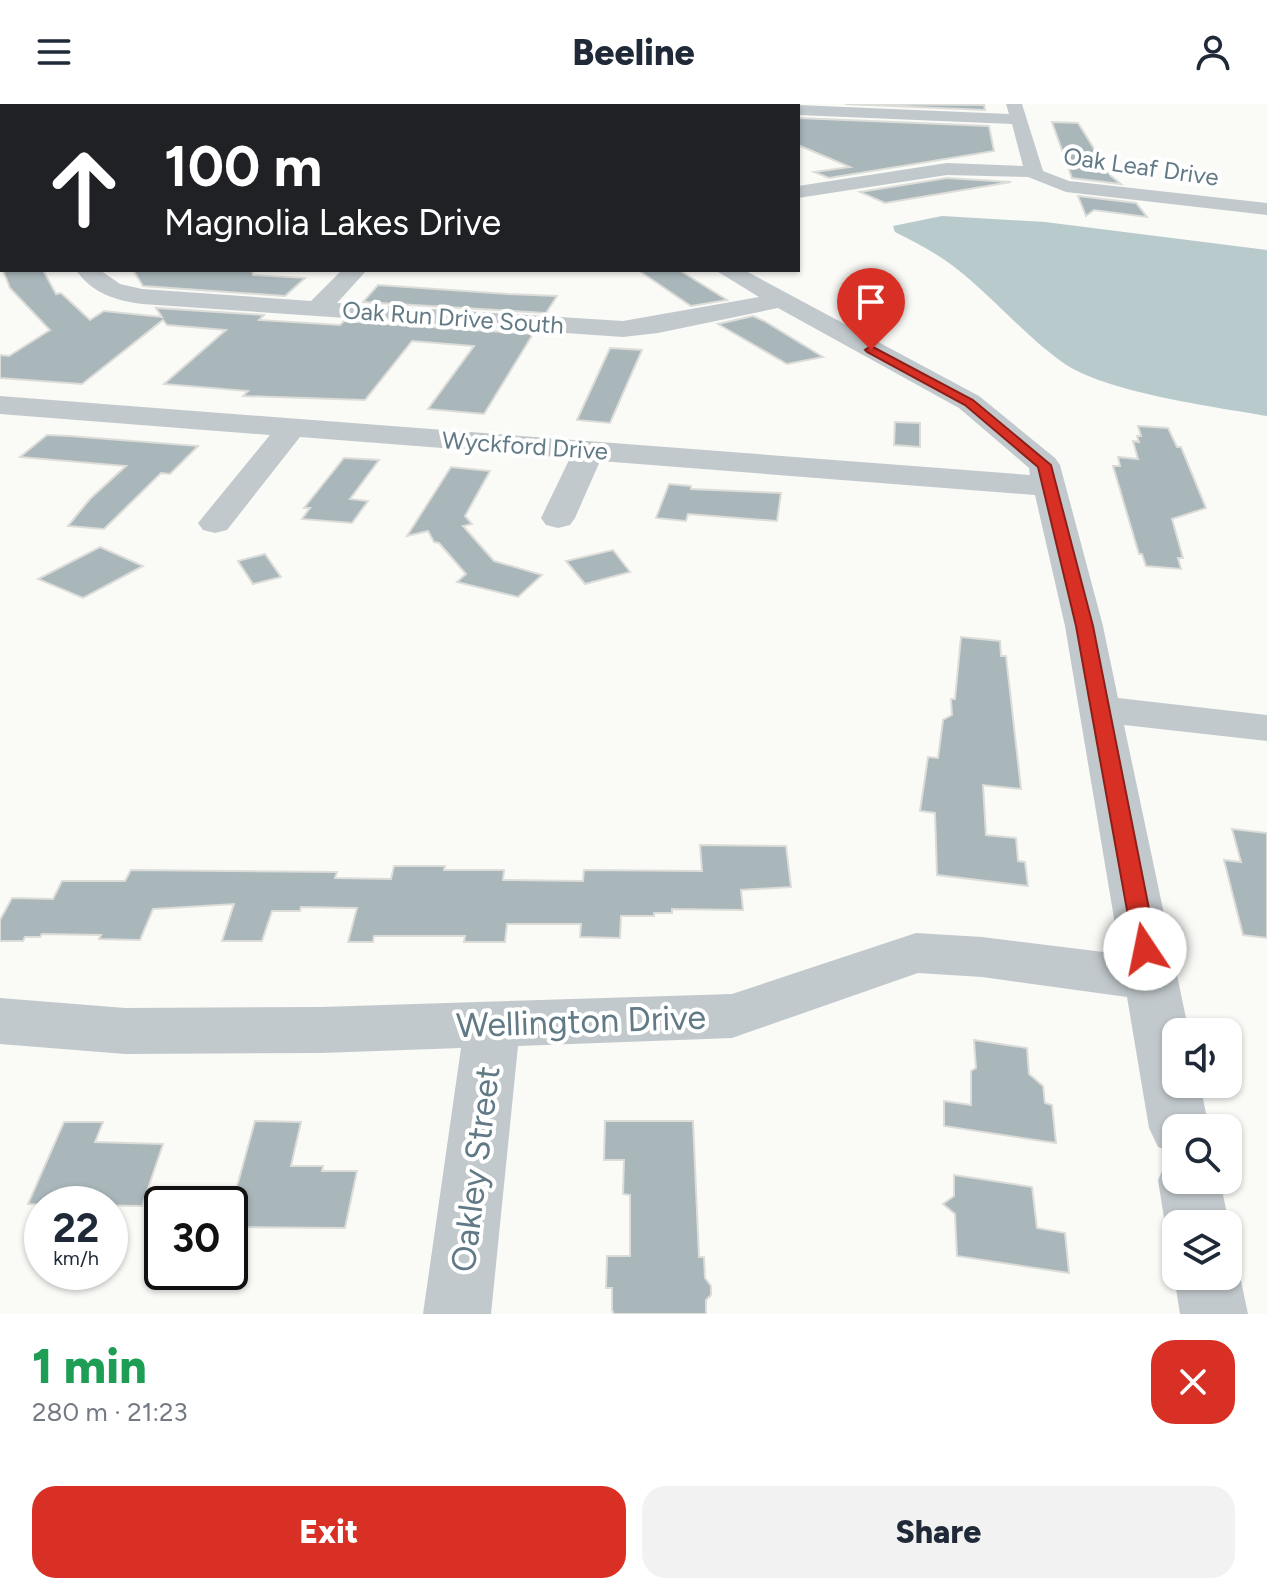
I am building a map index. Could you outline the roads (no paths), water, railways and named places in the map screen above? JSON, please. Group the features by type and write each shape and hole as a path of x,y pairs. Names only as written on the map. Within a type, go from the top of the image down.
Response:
{"street":[{"path":"800,110 1016,112"},
{"name":"Oak Leaf Drive","path":"1016,112 1034,172 1046,180 1066,186 1267,209"},
{"path":"800,192 947,169 1034,172"},
{"path":"800,180 822,189"},
{"name":"Oak Run Drive South","path":"90,272 105,287 163,299 623,329 658,325 780,300"},
{"path":"317,309 353,272"},
{"path":"731,272 969,402 1044,465 1084,626 1176,1114"},
{"name":"Wyckford Drive","path":"0,405 1049,486"},
{"path":"215,523 292,428"},
{"path":"558,518 589,451"},
{"path":"1099,709 1267,728"},
{"name":"Wellington Drive","path":"0,1021 125,1031 321,1030 732,1016 916,953 982,957 1151,979"},
{"name":"Oakley Street","path":"457,1314 492,1024"},
{"path":"1210,1290 1214,1314"}]}
